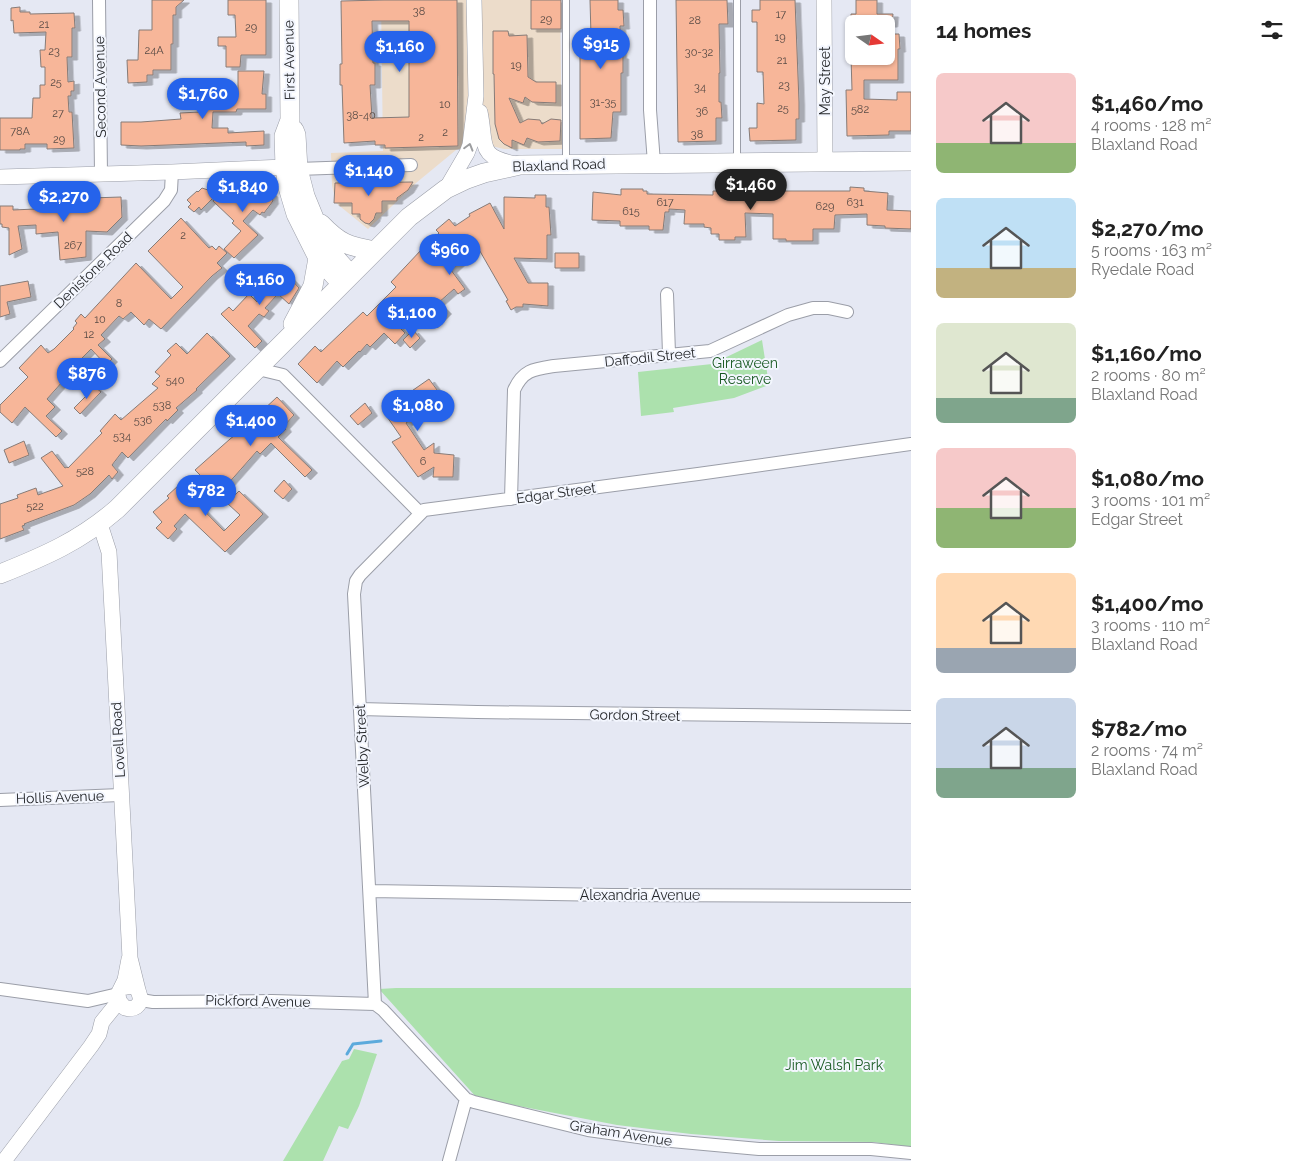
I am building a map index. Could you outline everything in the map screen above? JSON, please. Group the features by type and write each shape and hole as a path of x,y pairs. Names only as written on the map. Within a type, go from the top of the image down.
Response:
{"main road":[{"name":"First Avenue","path":"289,0 290,120 296,135 292,168 287,184 296,214 318,258 346,279"},
{"name":"Blaxland Road","path":"0,574 60,549 100,524 409,217 446,190 484,173 520,165 911,161"},
{"name":"First Avenue","path":"292,168 328,248 346,279"},
{"path":"314,218 342,243 375,251"},
{"path":"283,344 313,286 318,258"}],"street":[{"name":"Second Avenue","path":"99,0 102,174"},
{"path":"446,190 470,145 476,96 474,0"},
{"path":"650,0 650,110 654,163"},
{"name":"May Street","path":"824,0 825,161"},
{"path":"476,96 481,116 484,144 488,153 494,159 520,165"},
{"path":"0,177 411,166"},
{"name":"Denistone Road","path":"0,361 164,202 171,190 172,172"},
{"path":"667,294 668,354"},
{"name":"Daffodil Street","path":"511,499 514,390 518,380 525,373 539,368 710,351 788,315 813,308 828,308 847,312"},
{"path":"258,369 283,375 420,514"},
{"name":"Edgar Street","path":"420,514 424,510 911,444"},
{"name":"Welby Street","path":"375,1004 354,594 356,581 360,575 420,514"},
{"name":"Lovell Road","path":"100,524 109,552 120,794 130,958 140,995"},
{"name":"Gordon Street","path":"360,709 497,713 911,717"},
{"name":"Hollis Avenue","path":"0,800 120,794"},
{"name":"Alexandria Avenue","path":"370,891 611,895 911,896"},
{"name":"Lovell Road","path":"4,1161 101,1028 109,1028 122,998 130,958"},
{"path":"0,989 88,1001 122,998 136,1007 140,995 132,986 122,998"},
{"name":"Pickford Avenue","path":"140,995 153,1002 263,1001 375,1004"},
{"path":"88,1001 102,1011 101,1028"},
{"path":"375,1004 383,1010 466,1099 449,1161"},
{"name":"Graham Avenue","path":"466,1099 588,1130 660,1140 759,1149 871,1149 911,1153"}],"lane":[{"path":"566,0 566,164"},
{"path":"736,0 737,162"}],"shaded area":[{"path":"381,0 560,0 562,149 504,149 483,144 470,145 456,150 416,183 368,229 336,203 332,185 331,153 383,151"}],"green space":[{"name":"Girraween Reserve","path":"762,340 769,385 734,398 673,408 674,412 641,416 638,372 712,364"},
{"name":"Jim Walsh Park","path":"911,988 911,1147 873,1142 779,1141 691,1134 617,1125 477,1098 379,989"},
{"path":"354,1049 377,1054 359,1106 348,1129 339,1126 323,1161 283,1161 342,1061 349,1059"}],"building":[{"path":"152,0 184,0 176,7 176,15 173,15 171,70 153,70 153,75 147,75 147,82 128,83 127,60 138,60 139,30 152,30"},
{"path":"228,0 266,0 266,55 241,55 240,67 226,67 226,46 218,46 218,37 236,37 235,15 228,15"},
{"path":"457,0 458,146 385,148 385,145 375,145 375,141 344,143 342,85 340,85 340,64 342,64 341,1","holes":["372,21 409,21 409,117 372,118 370,85 375,85"]},
{"path":"531,0 561,0 561,29 531,29"},
{"path":"590,0 618,0 618,10 623,10 624,26 620,26 621,56 623,56 621,112 613,112 611,138 580,139 580,48 578,48 578,36 591,36"},
{"path":"676,0 727,0 728,24 719,24 719,102 721,102 722,118 716,118 716,141 678,142"},
{"path":"760,0 795,0 799,102 799,119 796,119 796,140 750,141 749,128 757,128 757,103 764,104 763,72 757,72 757,22 752,22 752,10 760,10"},
{"path":"856,0 877,0 877,14 893,14 851,15 856,14"},
{"path":"20,7 20,12 30,12 30,14 74,13 75,28 72,28 72,57 67,57 68,82 74,81 74,91 71,91 71,96 68,96 69,112 72,112 74,148 47,149 47,144 25,144 25,149 0,150 0,118 32,118 33,98 40,98 40,85 45,85 45,67 41,67 40,50 45,50 46,32 14,33 13,20 11,21 11,8"},
{"path":"493,31 508,31 509,36 527,35 528,77 536,82 556,82 556,103 532,102 525,97 523,103 509,98 520,123 528,119 540,120 542,124 551,119 561,120 560,141 538,142 527,138 524,145 512,140 512,148 499,139 495,124"},
{"path":"895,34 899,34 898,80 864,80 864,99 897,100 897,92 911,92 911,131 889,131 889,135 847,136 846,90 852,90 851,65 895,65"},
{"path":"238,71 264,71 262,94 266,94 266,109 237,109 236,112 213,112 212,128 228,128 228,133 264,131 264,145 246,146 246,142 121,145 121,122 181,119 180,113 200,112 201,93 213,93 213,95 238,94"},
{"path":"413,182 408,190 397,198 397,201 382,201 382,213 376,213 374,219 369,224 360,219 360,214 352,214 352,203 334,203 335,183"},
{"path":"226,185 201,210 199,207 194,212 188,207 191,204 187,200 202,188 211,191"},
{"path":"237,187 241,189 245,200 253,189 260,187 267,189 272,194 273,201 264,213 262,212 260,215 253,210 243,221 258,235 234,258 224,249 241,231 232,223 234,221 213,201 225,190"},
{"path":"850,187 864,188 864,191 888,193 887,210 911,211 911,229 867,225 867,214 835,215 834,229 813,229 813,241 786,241 786,239 773,239 773,214 745,213 746,237 735,237 735,240 719,240 719,234 711,234 711,228 704,227 704,224 684,224 685,210 669,209 669,212 665,212 663,230 649,230 649,226 620,226 620,221 592,220 593,192 621,195 621,189 643,189 643,191 647,191 647,194 713,195 713,191 724,191 724,195 746,196 747,189 756,189 756,192 774,193 774,191 850,191"},
{"path":"535,195 546,195 546,207 549,207 551,235 547,235 547,259 514,258 528,283 548,283 548,306 523,304 523,307 516,307 511,310 506,301 508,300 473,239 458,250 462,260 451,270 465,289 458,294 454,289 438,303 446,311 432,325 414,307 397,325 405,333 395,344 384,333 370,347 367,344 343,367 337,361 317,383 298,364 315,346 321,352 363,312 367,316 396,287 391,282 439,233 436,230 449,219 455,226 470,216 469,214 490,203 504,229 504,197 535,198"},
{"path":"121,197 122,217 107,232 86,231 86,257 60,260 58,232 36,234 36,225 18,226 22,249 9,255 9,228 2,227 2,224 0,224 0,206 13,206 13,210 35,209 35,203 91,202 90,198"},
{"path":"181,218 209,248 212,246 216,250 219,246 227,253 217,263 222,268 161,329 149,319 144,325 131,312 123,319 119,316 101,335 105,339 98,345 112,359 106,365 91,349 79,361 85,367 66,384 63,381 47,399 55,407 46,416 62,431 56,437 25,407 12,423 0,412 0,405 28,377 19,368 41,345 48,353 54,349 74,329 77,323 75,321 81,314 85,318 136,263 171,299 183,287 148,251"},
{"path":"555,253 579,253 579,268 555,268"},
{"path":"282,269 299,288 289,304 278,294 265,308 269,311 264,317 259,314 248,326 262,341 255,348 221,314 229,307 233,311 249,294 257,302 272,286 268,282"},
{"path":"28,281 31,297 7,302 10,314 0,317 0,286"},
{"path":"413,330 420,338 410,348 403,340"},
{"path":"207,333 230,356 128,458 122,452 112,465 118,472 112,479 109,475 90,494 74,505 24,524 22,526 24,530 0,539 0,504 18,498 17,495 36,488 38,495 63,486 41,458 52,451 65,468 68,468 102,433 100,431 115,414 121,420 158,388 152,384 160,376 155,372 171,355 167,351 176,343 187,354"},
{"path":"429,379 443,398 406,423 424,450 434,443 434,453 454,455 453,477 433,477 434,467 418,477 392,442 401,437 383,411"},
{"path":"95,387 101,392 80,414 74,408"},
{"path":"277,397 294,415 284,426 286,429 278,437 312,470 305,477 271,443 260,454 257,451 219,494 195,470 248,425 251,427 262,415 260,413"},
{"path":"365,403 372,413 358,425 350,416"},
{"path":"24,441 29,455 9,463 4,450"},
{"path":"284,480 292,489 283,499 274,491"},
{"path":"179,485 224,531 240,515 227,503 239,491 263,514 225,552 185,514 174,526 177,529 168,539 156,528 162,522 153,512 169,498 167,496"}],"waterway":[{"path":"347,1054 353,1044 381,1041"}]}
